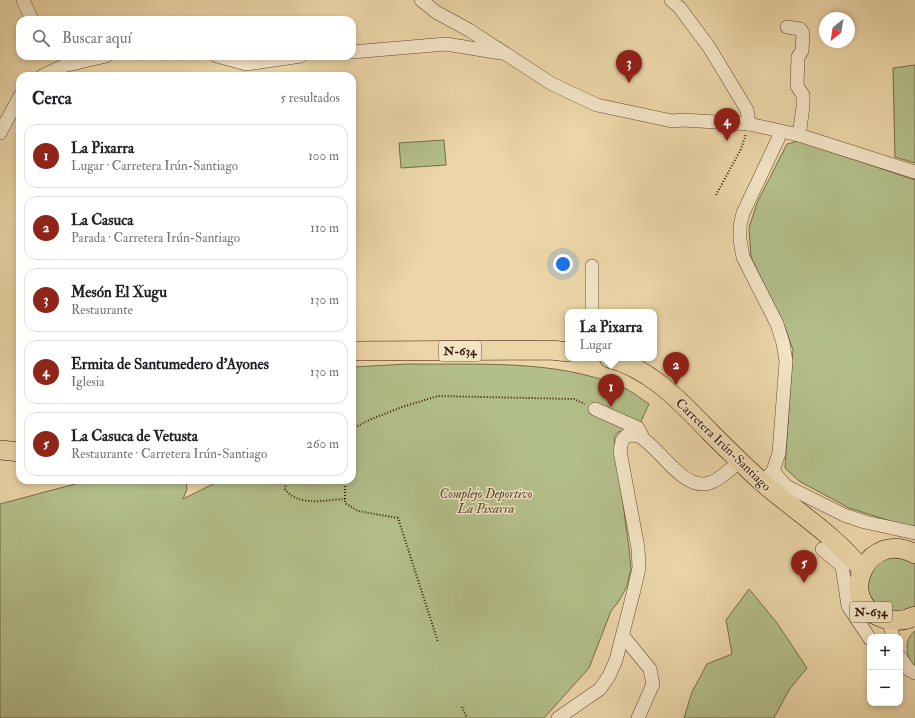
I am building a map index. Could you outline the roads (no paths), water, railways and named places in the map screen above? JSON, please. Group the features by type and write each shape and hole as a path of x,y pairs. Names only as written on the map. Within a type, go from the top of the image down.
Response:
{"highway":[{"name":"N-634","path":"356,351 551,350 565,352"},
{"name":"Carretera Irún-Santiago","path":"620,361 654,380 679,400 740,462 768,477 828,544 850,554 862,570"},
{"path":"0,450 16,452"},
{"name":"Carretera Irún-Santiago","path":"828,544 877,553"},
{"path":"862,570 867,562 877,553 886,549 897,548 908,550 915,554"},
{"name":"N-634","path":"862,570 859,585 860,595 865,605 891,629 902,621 915,616"}],"street":[{"path":"23,0 30,16"},
{"path":"421,0 436,12 469,30 552,84 597,105 672,121 749,124 799,135 915,172"},
{"path":"671,0 680,8 708,47 747,110 749,124"},
{"path":"787,28 800,29 803,32 802,51 798,57 797,86 803,95 799,135"},
{"path":"356,52 446,44 506,54"},
{"path":"232,60 246,64 274,60"},
{"path":"47,72 59,61"},
{"path":"0,133 16,103"},
{"path":"779,131 778,140 742,213 740,240 743,258 777,324 783,343 786,361 779,453 768,477 844,515 865,522 915,533"},
{"path":"592,266 592,309"},
{"path":"595,409 638,428 644,440"},
{"path":"558,718 600,689 609,676 616,660 623,636 639,568 638,548 620,451 622,441 627,435 638,435 650,444 681,475 692,482 702,485 713,482 740,462"},
{"path":"828,544 842,566 848,606 854,620 867,635"},
{"path":"623,636 650,669 653,684 638,718"},
{"path":"903,661 909,670 915,673"}],"place":[{"name":"Mesón El Xugu","path":"629,83"},
{"name":"Ermita de Santumedero d'Ayones","path":"727,141"},
{"name":"La Casuca","path":"676,385"},
{"name":"La Pixarra","path":"611,407"},
{"name":"La Casuca de Vetusta","path":"804,583"}],"park label":[{"name":"Complejo Deportivo La Pixarra","path":"486,500"}]}
